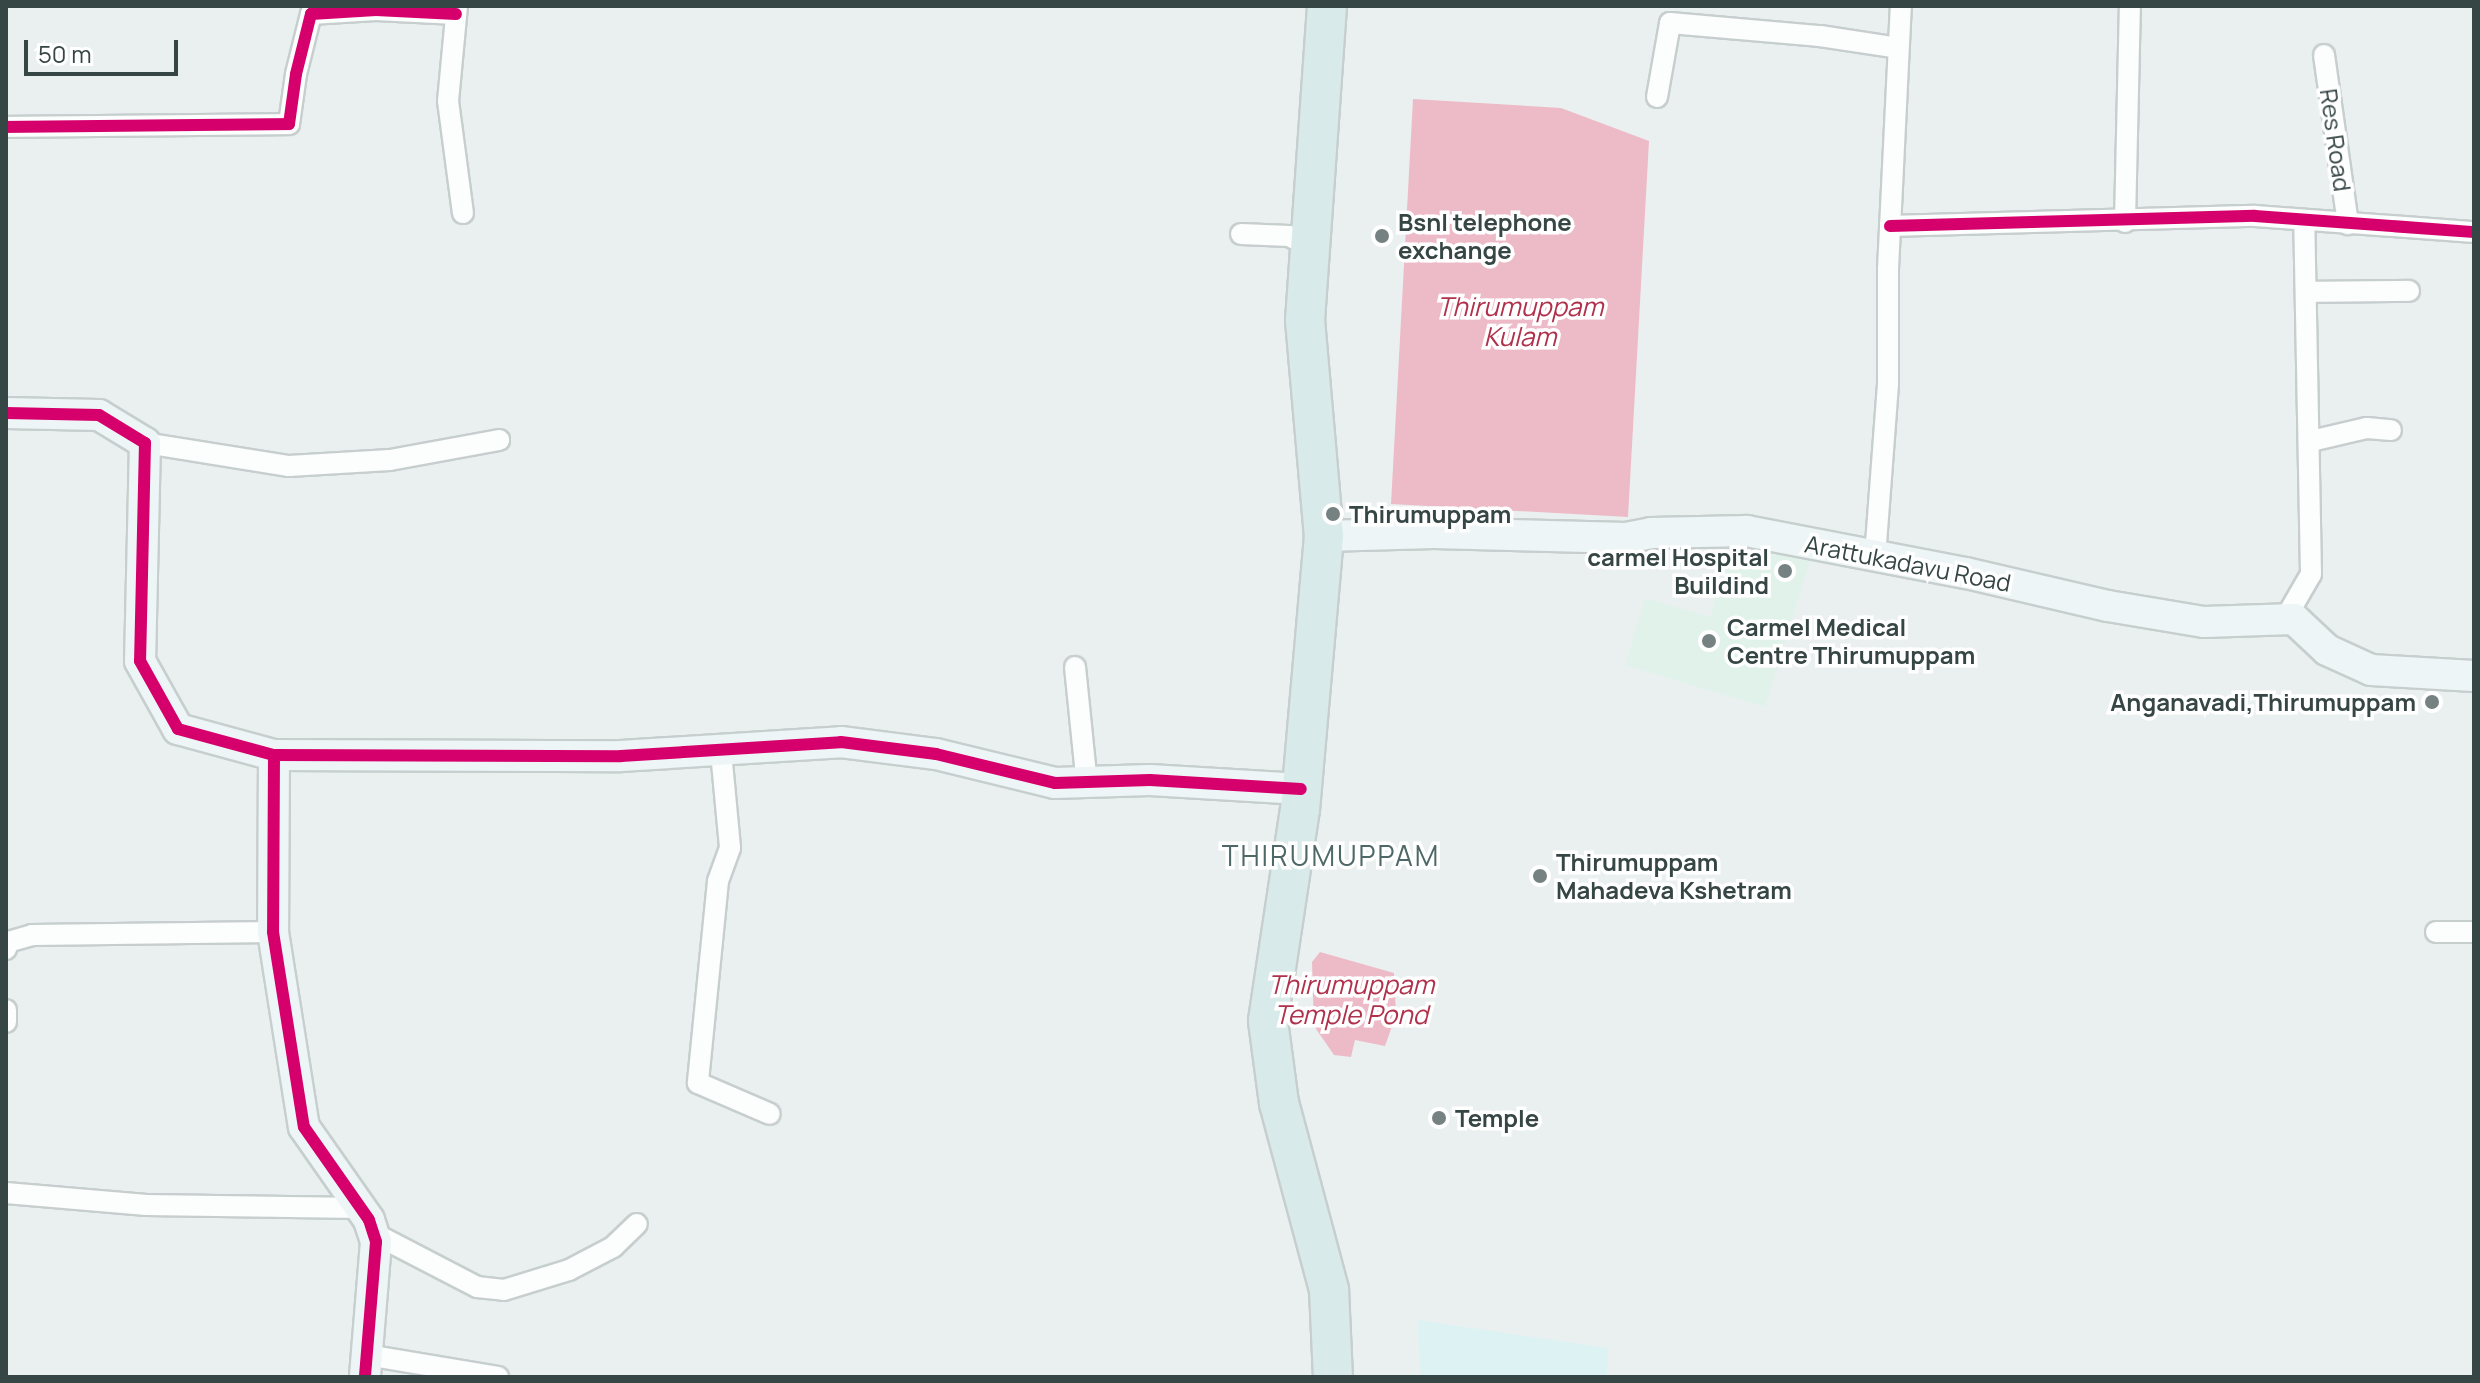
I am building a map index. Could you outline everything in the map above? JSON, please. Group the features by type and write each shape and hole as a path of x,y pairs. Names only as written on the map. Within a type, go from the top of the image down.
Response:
{"highway":[{"path":"1327,6 1305,320 1324,536 1301,789 1268,1021 1279,1103 1329,1290 1333,1377"}],"street":[{"path":"1875,557 1888,383 1890,226 1901,6"},
{"path":"2125,222 2130,6"},
{"path":"6,127 289,124 296,74 311,14 456,10 448,101 463,213"},
{"path":"1657,97 1670,23 1820,36 1898,48"},
{"name":"Res Road","path":"2324,55 2348,224"},
{"path":"1890,226 2125,222 2255,216 2474,232"},
{"path":"2285,619 2311,574 2311,441 2304,220"},
{"path":"1241,234 1289,236 1310,247"},
{"path":"2306,292 2409,291"},
{"path":"6,413 99,415 145,443 289,466 390,460 499,440"},
{"path":"2311,441 2367,428 2391,430"},
{"path":"145,443 140,661 178,729 274,755 621,756 841,742 936,754 1055,783 1087,785 1150,780 1301,789"},
{"name":"Arattukadavu Road","path":"1324,536 1434,533 1626,538 1651,533 1747,531 2108,606 2204,622 2285,619"},
{"path":"2285,619 2294,619 2327,650 2371,670 2474,676"},
{"path":"1075,667 1087,785"},
{"path":"721,752 730,848 718,881 698,1083 770,1114"},
{"path":"274,755 273,932 304,1127 367,1221 376,1242 366,1366 498,1377"},
{"path":"6,949 8,942 32,935 273,932"},
{"path":"2436,932 2474,932"},
{"path":"6,1010 6,1022"},
{"path":"6,1193 367,1221 477,1287 504,1290 569,1270 613,1247 637,1224"}],"shaded area":[{"name":"Carmel Medical Centre Thirumuppam","path":"1734,538 1810,561 1765,707 1625,665 1645,598 1710,617"},
{"path":"1417,1320 1608,1348 1607,1377 1421,1377"}],"water":[{"name":"Thirumuppam Kulam","path":"1413,99 1561,108 1649,141 1628,517 1391,504"},
{"name":"Thirumuppam Temple Pond","path":"1320,952 1394,973 1396,1015 1385,1046 1355,1040 1351,1057 1334,1055 1314,1026 1312,962"}],"cycle path":[{"path":"6,127 289,124 296,74 311,14 376,10 456,14"},
{"path":"1890,226 2255,216 2474,232"},
{"path":"6,413 99,415 145,443 140,661 178,729 274,755 621,756 841,742 936,754 1055,783 1150,780 1301,789"},
{"path":"274,755 273,932 304,1127 369,1220 376,1242 365,1377"}],"place":[{"name":"Bsnl telephone exchange","path":"1382,236"},
{"name":"Thirumuppam","path":"1333,514"},
{"name":"carmel Hospital Buildind","path":"1785,571"},
{"name":"Carmel Medical Centre Thirumuppam","path":"1709,641"},
{"name":"Anganavadi,Thirumuppam","path":"2432,702"},
{"name":"Thirumuppam Mahadeva Kshetram","path":"1540,876"},
{"name":"Temple","path":"1439,1118"}],"district":[{"name":"THIRUMUPPAM","path":"1331,855"}]}
